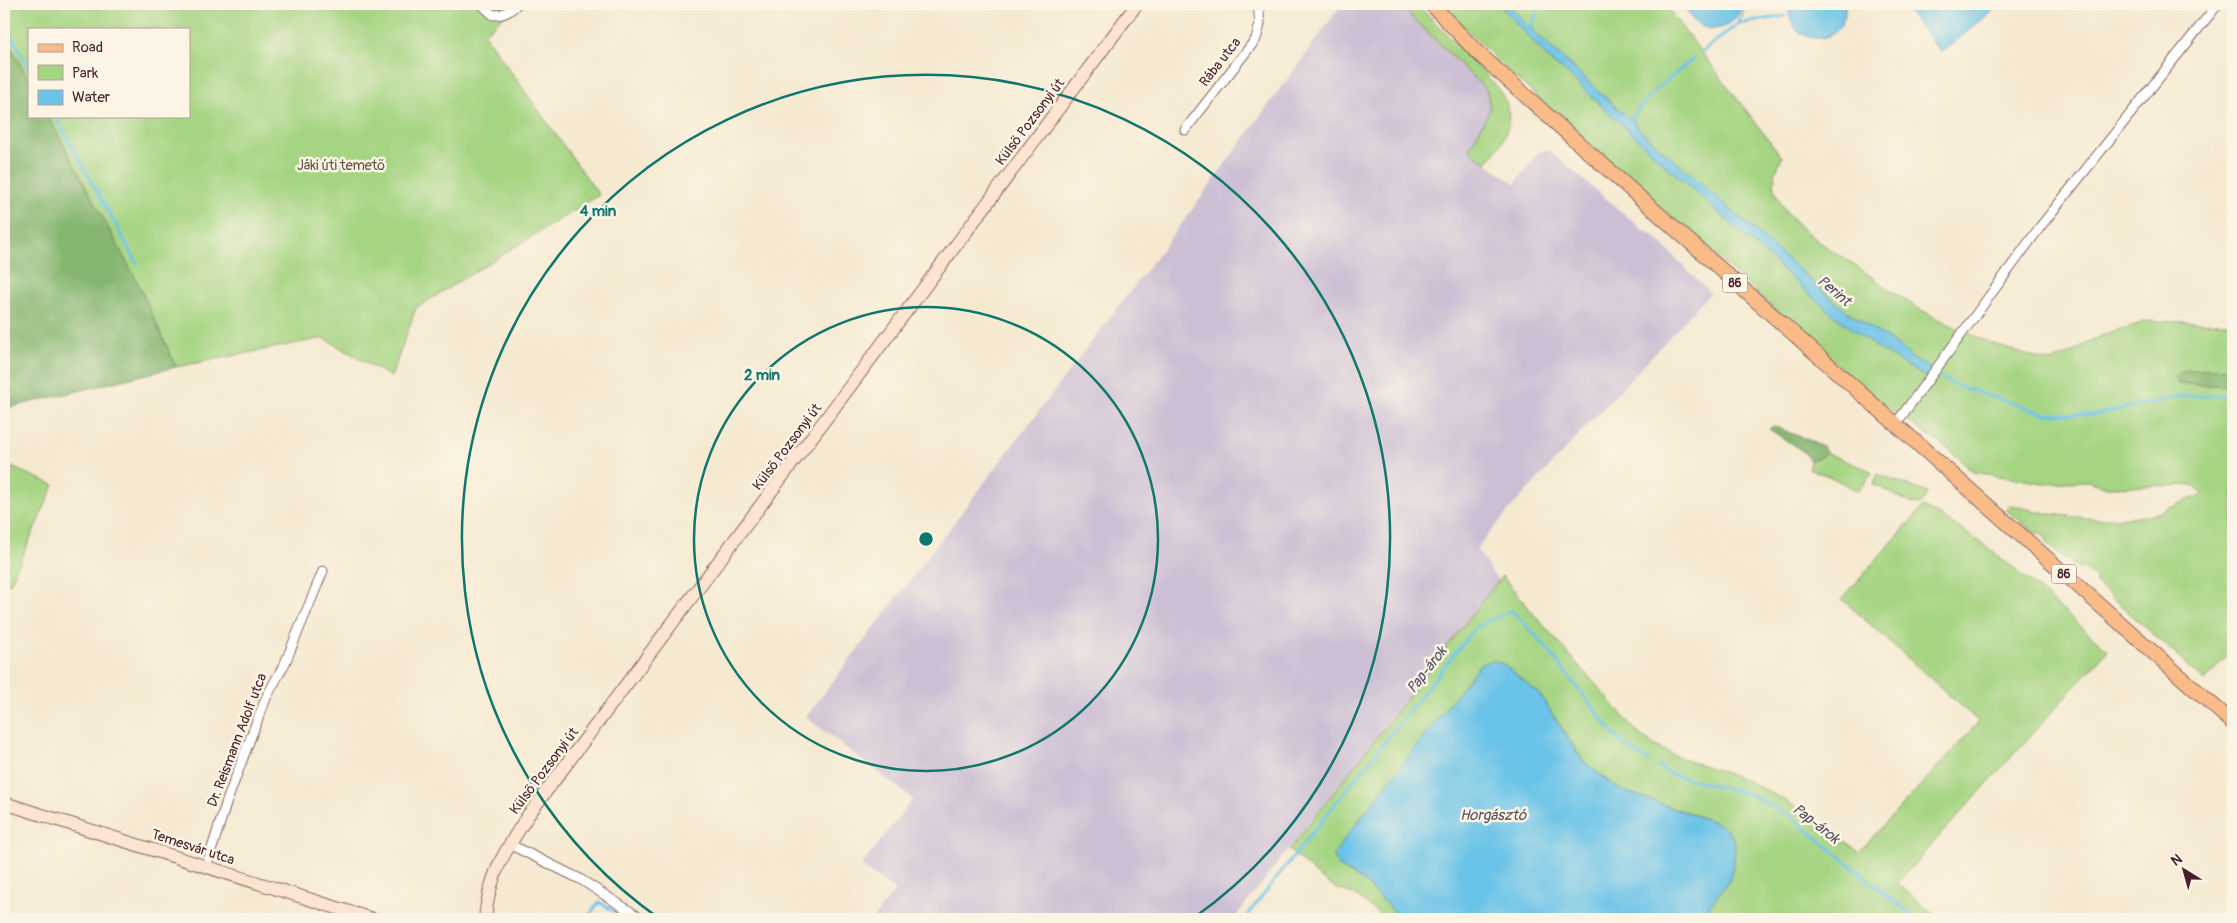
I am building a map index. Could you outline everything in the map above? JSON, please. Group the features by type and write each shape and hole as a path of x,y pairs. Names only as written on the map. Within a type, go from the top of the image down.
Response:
{"main road":[{"name":"Külső Pozsonyi út","path":"485,919 490,886 497,866 529,814 1137,4"},
{"name":"86","path":"1431,4 1489,63 2233,723"},
{"name":"Temesvár utca","path":"4,803 372,919"}],"street":[{"path":"481,4 493,15 502,15 510,12 517,4"},
{"name":"Rába utca","path":"1184,130 1256,39 1260,24 1258,4"},
{"path":"1895,424 1917,397 2040,227 2218,4"},
{"name":"Dr. Reismann Adolf utca","path":"206,867 227,801 266,698 288,656 323,571"},
{"path":"509,844 580,879 642,919"}],"shaded area":[{"path":"1342,4 1399,4 1485,88 1489,96 1490,109 1469,150 1515,184 1538,152 1546,150 1551,152 1643,230 1653,235 1710,293 1512,507 1476,549 1498,581 1234,919 873,919 895,891 861,866 913,799 806,717 1191,211"}],"green space":[{"name":"Jáki úti temető","path":"4,4 517,4 484,34 599,195 416,308 391,377 324,338 176,367 139,285 49,118 190,118 190,28 28,28 28,78 4,34"},
{"path":"1399,4 1417,4 1484,72 1503,96 1508,107 1509,119 1506,132 1487,163 1469,150 1490,109 1487,91"},
{"path":"1441,4 1664,4 1782,157 1776,171 1774,186 1783,207 1791,217 1822,244 1907,301 1940,320 1987,341 2052,362 2105,334 2148,321 2233,323 2233,368 2187,370 2178,384 2233,386 2233,648 2205,681 2095,582 2097,579 2082,567 2078,569 2047,544 2047,539 2039,533 2035,533 2006,510 2010,505 2050,514 2095,519 2150,516 2203,494 2194,485 2107,487 2088,481 2044,483 1973,472 1949,449 1880,403 1508,71"},
{"path":"4,34 28,78 28,118 49,118 139,285 176,367 4,409"},
{"path":"2233,368 2233,386 2178,384 2175,375 2187,370"},
{"path":"1773,426 1823,446 1826,453 1821,457 1810,460 1804,452 1769,429"},
{"path":"1826,453 1871,471 1871,475 1858,491 1829,476 1809,469 1810,460 1821,457"},
{"path":"4,464 54,485 10,584 4,582"},
{"path":"1878,474 1928,493 1920,505 1913,504 1873,484"},
{"path":"1923,507 1973,537 1996,554 2108,650 1897,883 1939,919 1699,919 1729,881 1715,822 1618,789 1583,761 1540,695 1338,866 1362,880 1402,919 1386,919 1353,894 1337,889 1318,876 1289,850 1502,576 1645,739 1669,753 1762,788 1805,813 1859,852 1979,722 1842,599"}],"water":[{"path":"1499,4 1508,4 1529,27 1532,23 1533,31 1627,117 1633,116 1633,120 1639,129 1844,309 1908,353 1910,357 1938,373 1932,381 1874,346 1825,308 1664,164 1562,69 1553,64"},
{"path":"1685,4 1742,4 1738,15 1731,23 1714,29 1696,23 1689,15"},
{"path":"1789,4 1845,4 1844,19 1838,29 1828,36 1817,38 1806,36 1797,30 1790,19"},
{"path":"1902,4 1997,4 1999,6 1941,53"},
{"name":"Horgásztó","path":"1493,660 1505,665 1540,695 1583,761 1618,789 1715,822 1728,830 1735,842 1734,862 1729,881 1699,919 1402,919 1362,880 1338,866 1334,856 1343,841 1480,664"}],"waterway":[{"path":"1531,26 1540,4"},
{"path":"1738,24 1746,4"},
{"path":"1702,52 1738,24 1785,16"},
{"path":"4,22 28,66"},
{"path":"1630,119 1655,90 1693,59"},
{"path":"56,118 137,263"},
{"name":"Perint","path":"1934,375 1958,386 2046,414 2093,415 2184,396 2233,395"},
{"name":"Pap-árok","path":"1244,919 1475,628 1511,610 1540,640 1621,743 1648,761"},
{"name":"Pap-árok","path":"1658,766 1670,774 1751,795 1789,815 1916,919"},
{"name":"Pap-árok","path":"587,919 599,902 627,919"}]}
